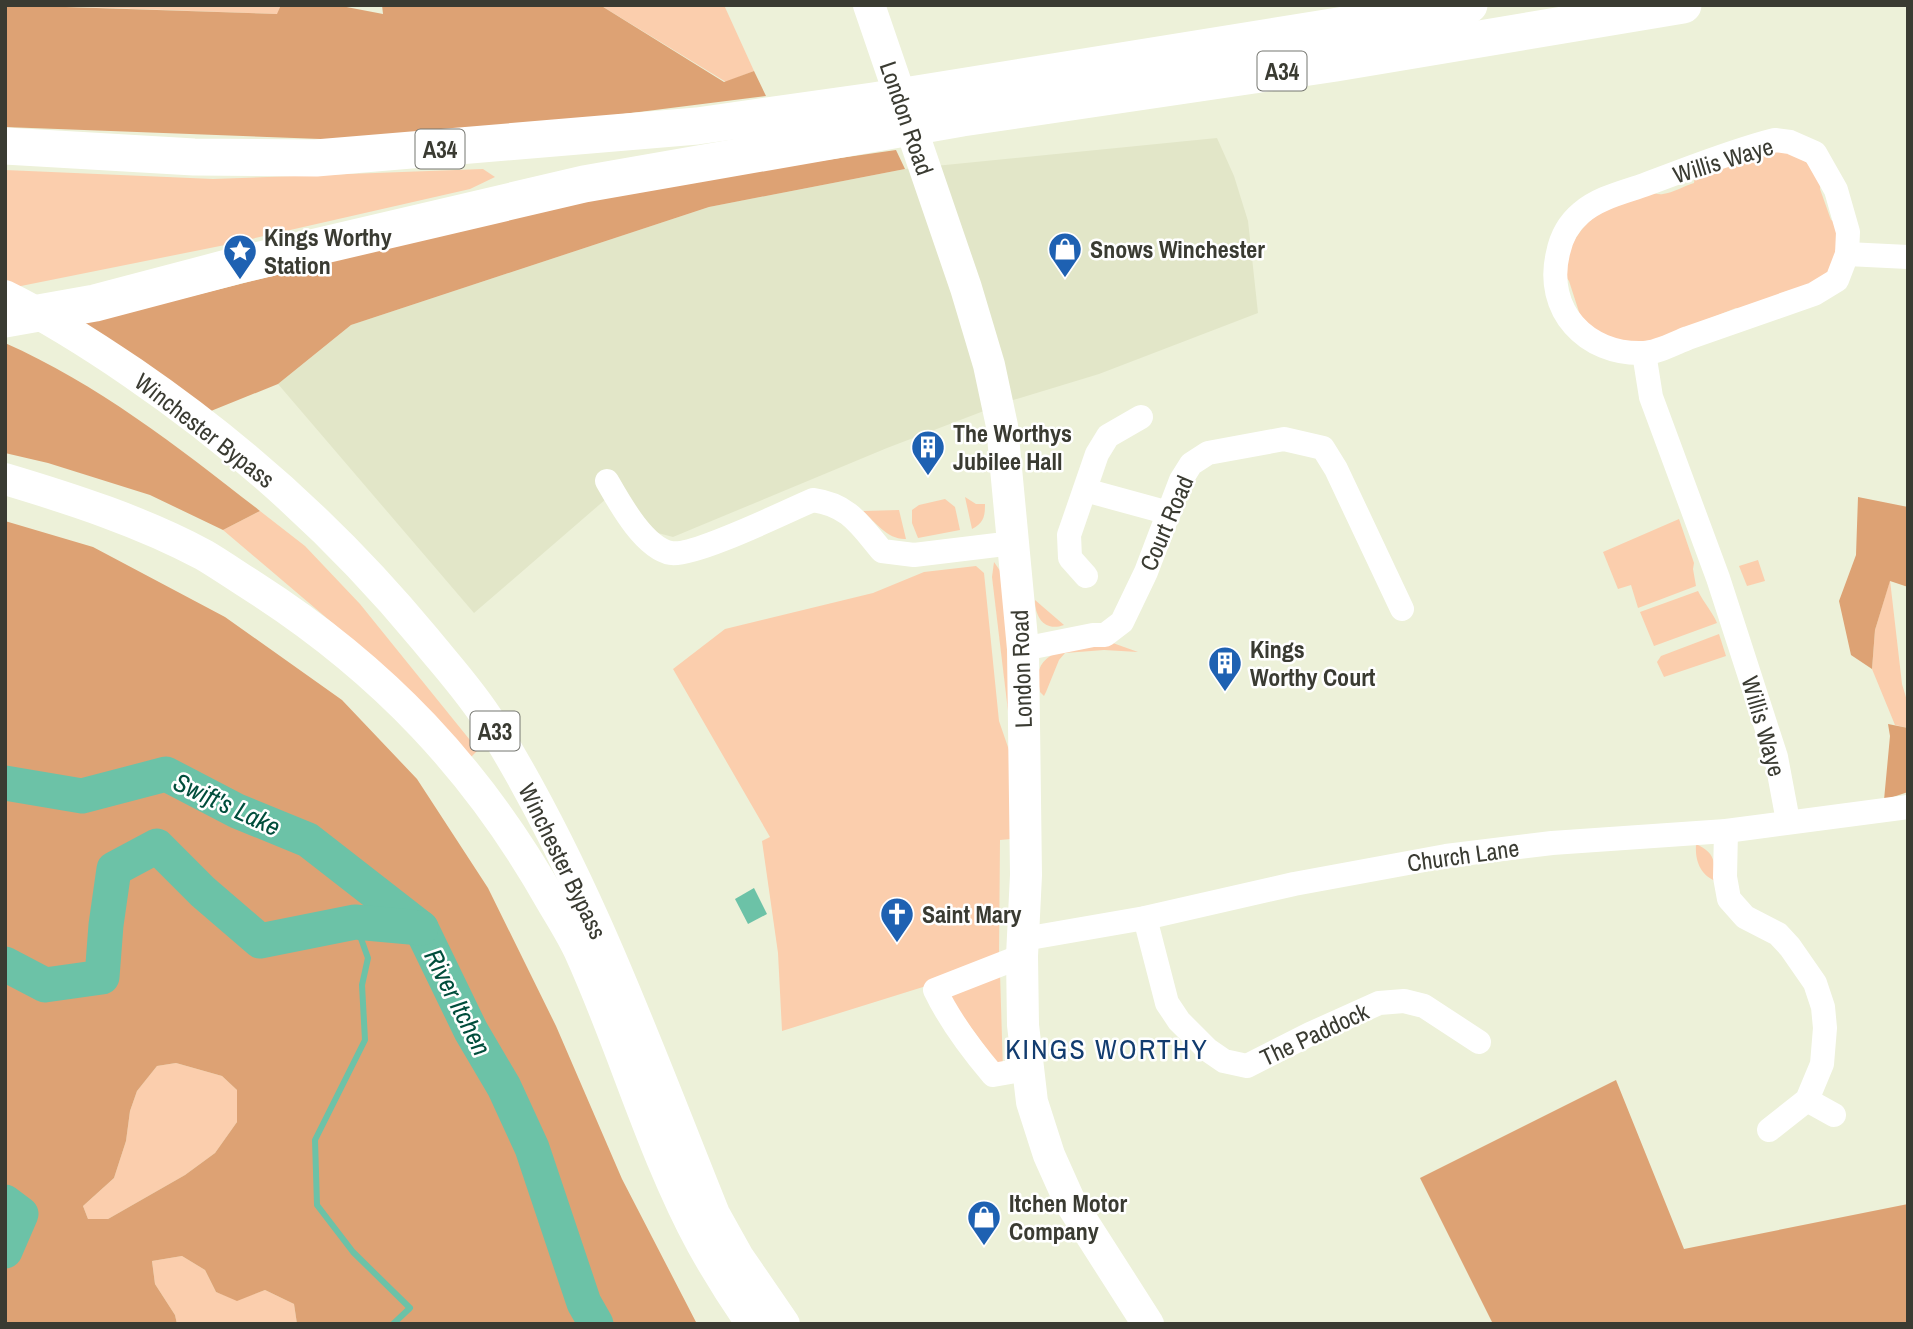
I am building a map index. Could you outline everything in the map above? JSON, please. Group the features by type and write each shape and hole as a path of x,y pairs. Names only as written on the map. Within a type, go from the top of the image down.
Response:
{"highway":[{"name":"A34","path":"5,319 95,303 249,263 877,117 1469,5"},
{"name":"A34","path":"957,102 1336,63 1683,5"},
{"name":"A34","path":"5,146 194,157 316,158 697,126 877,117"}],"main road":[{"name":"London Road","path":"869,5 966,288 989,365 1002,426 1023,649 1026,875 1023,948 1027,1069 1032,1102 1049,1155 1070,1202 1147,1324"},
{"name":"Winchester Bypass","path":"5,296 46,316 193,414 303,507 366,570 467,690 496,732 569,865 714,1214 738,1257 784,1324"},
{"name":"Winchester Bypass","path":"5,479 123,519 205,556 298,615 357,661 423,724 488,800 536,874 579,951 612,1026 667,1170 701,1242 752,1324"}],"street":[{"name":"Willis Waye","path":"1775,140 1790,142 1815,153 1836,190 1849,232 1847,254 1837,280 1814,294 1644,353 1610,349 1593,342 1565,316 1555,287 1555,267 1559,246 1567,229 1582,212 1606,199 1750,146 1775,140"},
{"path":"1847,254 1908,257"},
{"name":"Willis Waye","path":"1644,353 1651,397 1718,578 1776,757 1788,821"},
{"path":"1086,576 1070,558 1069,535 1097,454 1108,436 1141,417"},
{"name":"Court Road","path":"1023,649 1105,635 1122,622 1181,480 1191,464 1208,453 1284,439 1323,448 1336,468 1402,609"},
{"path":"607,481 621,506 639,529 658,547 671,553 716,542 813,500 830,502 848,512 882,551 890,553 914,555 1013,543"},
{"path":"1085,491 1169,513"},
{"name":"Church Lane","path":"1027,1069 993,1075 970,1048 935,990 1023,948 1294,884 1446,856 1552,843 1726,831 1908,807"},
{"path":"1726,831 1729,899 1745,917 1778,934 1790,947 1815,983 1823,1007 1825,1028 1822,1064 1807,1100 1769,1130"},
{"name":"The Paddock","path":"1145,918 1167,1003 1179,1021 1224,1061 1247,1066 1379,1003 1404,1001 1424,1006 1479,1042"},
{"path":"1807,1100 1834,1115"}],"shaded area":[{"path":"5,5 277,14 281,5 336,5 383,14 382,5 600,5 724,82 754,71 766,96 401,142 5,127"},
{"path":"22,5 281,5 278,14"},
{"path":"600,5 724,5 754,71 726,82"},
{"path":"1217,138 1234,176 1248,221 1258,313 1099,374 1010,401 887,448 673,537 654,532 621,486 474,613 278,384 351,325 709,207 905,169"},
{"path":"1776,148 1794,150 1821,177 1820,189 1831,220 1838,223 1837,254 1830,271 1815,282 1790,293 1744,310 1736,308 1643,345 1601,338 1580,315 1569,281 1563,273 1574,241 1582,229 1603,211 1616,205 1648,193 1671,192 1694,183 1695,175"},
{"path":"896,150 905,169 709,207 351,325 278,384 201,415 72,326 617,190"},
{"path":"483,169 495,177 470,189 225,245 11,288 5,285 5,170 213,179"},
{"path":"5,343 73,378 138,419 260,511 223,530 150,495 48,463 5,453"},
{"path":"965,497 976,504 985,504 983,519 972,529"},
{"path":"1858,497 1908,507 1908,587 1890,581 1875,630 1872,669 1851,655 1839,601 1856,555"},
{"path":"945,499 955,507 960,530 918,538 912,523 912,510 919,505"},
{"path":"899,510 906,539 893,537 863,511"},
{"path":"260,511 305,546 360,604 478,750 470,758 382,665 223,530"},
{"path":"1679,519 1694,563 1696,586 1638,608 1631,585 1618,589 1603,552"},
{"path":"5,521 93,547 225,617 342,700 417,779 488,888 556,1026 622,1179 697,1324 297,1324 294,1304 265,1290 237,1301 216,1292 205,1270 182,1256 152,1261 155,1284 175,1315 177,1324 5,1324","holes":["176,1063 222,1076 237,1090 237,1122 215,1153 185,1175 108,1219 88,1219 83,1206 114,1178 126,1141 130,1111 137,1091 157,1066"]},
{"path":"1758,560 1765,581 1747,586 1739,566"},
{"path":"994,562 1007,581 1013,713 1008,711 992,577"},
{"path":"976,566 984,573 999,721 1010,753 1011,839 1000,840 999,955 923,987 782,1031 778,953 762,841 770,837 673,669 725,629 873,593 924,572"},
{"path":"1890,580 1902,684 1908,704 1908,728 1895,725 1872,669 1875,630"},
{"path":"1698,591 1717,623 1654,646 1640,612"},
{"path":"1035,600 1064,625 1051,627 1042,622"},
{"path":"1719,634 1726,656 1664,677 1657,662 1661,656"},
{"path":"1110,642 1138,652 1104,650 1065,653 1059,660 1044,696 1040,692 1039,670 1051,656 1070,648"},
{"path":"1888,724 1908,728 1908,792 1884,800 1890,736"},
{"path":"1696,844 1713,858 1715,881 1706,875 1700,866 1696,856"},
{"path":"1000,973 1003,1071 947,995"},
{"path":"176,1063 222,1076 237,1090 237,1122 215,1153 185,1175 108,1219 88,1219 83,1206 114,1178 126,1141 130,1111 137,1091 157,1066"},
{"path":"1616,1080 1684,1249 1908,1204 1908,1324 1493,1324 1420,1178"},
{"path":"182,1256 205,1270 216,1292 237,1300 265,1290 294,1304 297,1324 177,1324 175,1315 155,1284 152,1261"}],"water":[{"path":"754,888 767,914 748,924 735,899"}],"waterway":[{"name":"Swift's Lake","path":"5,783 82,796 166,774 237,811 308,840 421,928 471,1031 504,1087 532,1148 584,1303 596,1324"},
{"name":"River Itchen","path":"5,964 45,985 102,977 114,869 157,846 203,892 260,941 355,922 421,928"},
{"path":"355,922 368,958 362,985 365,1040 315,1140 317,1205 353,1252 410,1308 393,1324"},
{"name":"River Itchen","path":"5,1202 21,1214 5,1251"}],"place":[{"name":"Snows Winchester","path":"1065,279"},
{"name":"Kings Worthy Station","path":"240,281"},
{"name":"The Worthys Jubilee Hall","path":"928,477"},
{"name":"Kings Worthy Court","path":"1225,693"},
{"name":"Saint Mary","path":"897,944"},
{"name":"Itchen Motor Company","path":"984,1247"}],"district":[{"name":"KINGS WORTHY","path":"1107,1049"}]}
